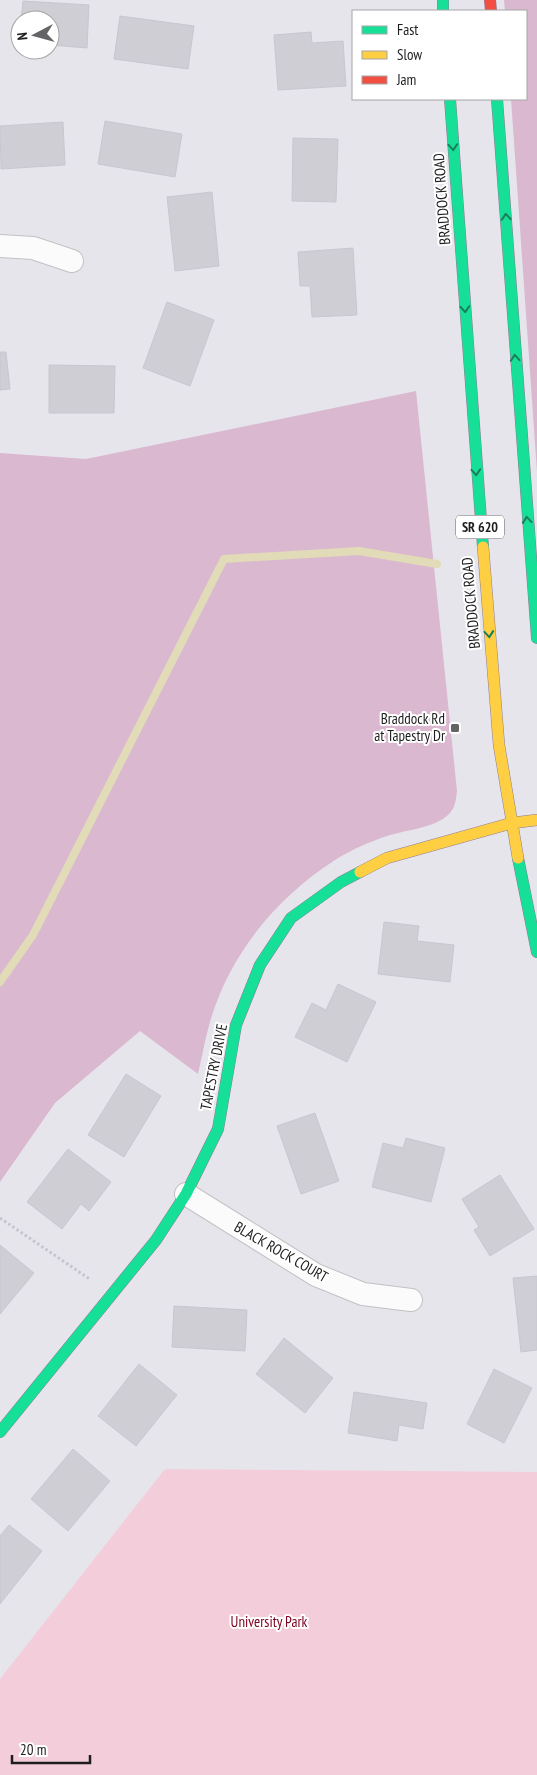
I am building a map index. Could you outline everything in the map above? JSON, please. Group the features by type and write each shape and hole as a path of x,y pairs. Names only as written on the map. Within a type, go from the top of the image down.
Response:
{"main road":[{"name":"BRADDOCK ROAD","path":"450,100 488,625 499,745 537,952"},
{"path":"497,100 524,487 537,638"},
{"name":"TAPESTRY DRIVE","path":"0,1432 156,1240 186,1194 218,1129 236,1025 260,965 291,918 341,882 387,858 512,823 537,820"}],"street":[{"path":"0,246 33,248 72,261"},
{"name":"BLACK ROCK COURT","path":"186,1194 316,1275 363,1294 411,1300"}],"path":[{"path":"0,1218 112,1295"}],"shaded area":[{"path":"504,0 537,0 537,472 511,100 527,100 527,10 505,10"},
{"path":"416,391 457,791 456,801 452,810 448,815 435,823 380,838 341,856 294,891 275,910 243,951 218,997 205,1041 198,1074 140,1031 55,1103 0,1182 0,453 86,459"}],"green space":[{"name":"University Park","path":"164,1470 537,1472 537,1775 0,1775 0,1679"}],"building":[{"path":"23,1 89,5 87,48 60,46 60,10 22,10"},
{"path":"120,16 194,26 188,69 114,59"},
{"path":"311,32 312,43 343,41 346,86 278,90 274,35"},
{"path":"105,121 182,134 175,177 98,164"},
{"path":"63,122 65,165 1,169 0,126"},
{"path":"293,138 338,139 336,202 292,201"},
{"path":"212,192 219,266 175,271 167,197"},
{"path":"353,248 357,315 312,317 310,286 300,286 298,252"},
{"path":"167,302 214,320 190,386 143,368"},
{"path":"0,352 6,352 10,389 0,390"},
{"path":"49,365 115,366 114,413 49,413"},
{"path":"384,922 419,926 417,941 454,945 450,982 378,974"},
{"path":"338,984 376,1002 347,1062 295,1037 312,1003 326,1010"},
{"path":"126,1074 161,1096 124,1157 88,1135"},
{"path":"315,1113 339,1181 301,1194 277,1126"},
{"path":"406,1138 445,1148 431,1202 372,1187 383,1143 403,1148"},
{"path":"68,1149 111,1182 89,1211 81,1204 62,1229 27,1202"},
{"path":"500,1175 534,1229 490,1256 474,1230 479,1227 462,1199"},
{"path":"0,1245 34,1273 0,1314"},
{"path":"537,1276 537,1350 521,1352 513,1278"},
{"path":"174,1306 247,1310 245,1351 172,1347"},
{"path":"284,1338 333,1378 305,1413 256,1374"},
{"path":"139,1364 177,1395 136,1446 98,1416"},
{"path":"494,1369 532,1388 504,1443 467,1424"},
{"path":"354,1392 427,1403 423,1429 399,1425 397,1441 348,1433"},
{"path":"73,1449 110,1481 68,1531 31,1499"},
{"path":"9,1525 42,1551 0,1604 0,1536"}],"waterway":[{"path":"0,982 33,935 224,559 359,551 437,564"}],"traffic: fast":[{"path":"443,0 443,10"},
{"path":"450,100 483,547"},
{"path":"497,100 537,638"},
{"path":"518,858 537,952"},
{"path":"0,1432 156,1240 186,1194 218,1129 236,1025 260,965 291,918 341,882 360,872"}],"traffic: slow":[{"path":"483,547 499,745 518,858"},
{"path":"360,872 387,858 512,823 537,820"}],"traffic: jam":[{"path":"490,0 491,10"}],"place":[{"name":"Braddock Rd at Tapestry Dr","path":"455,728"}]}
